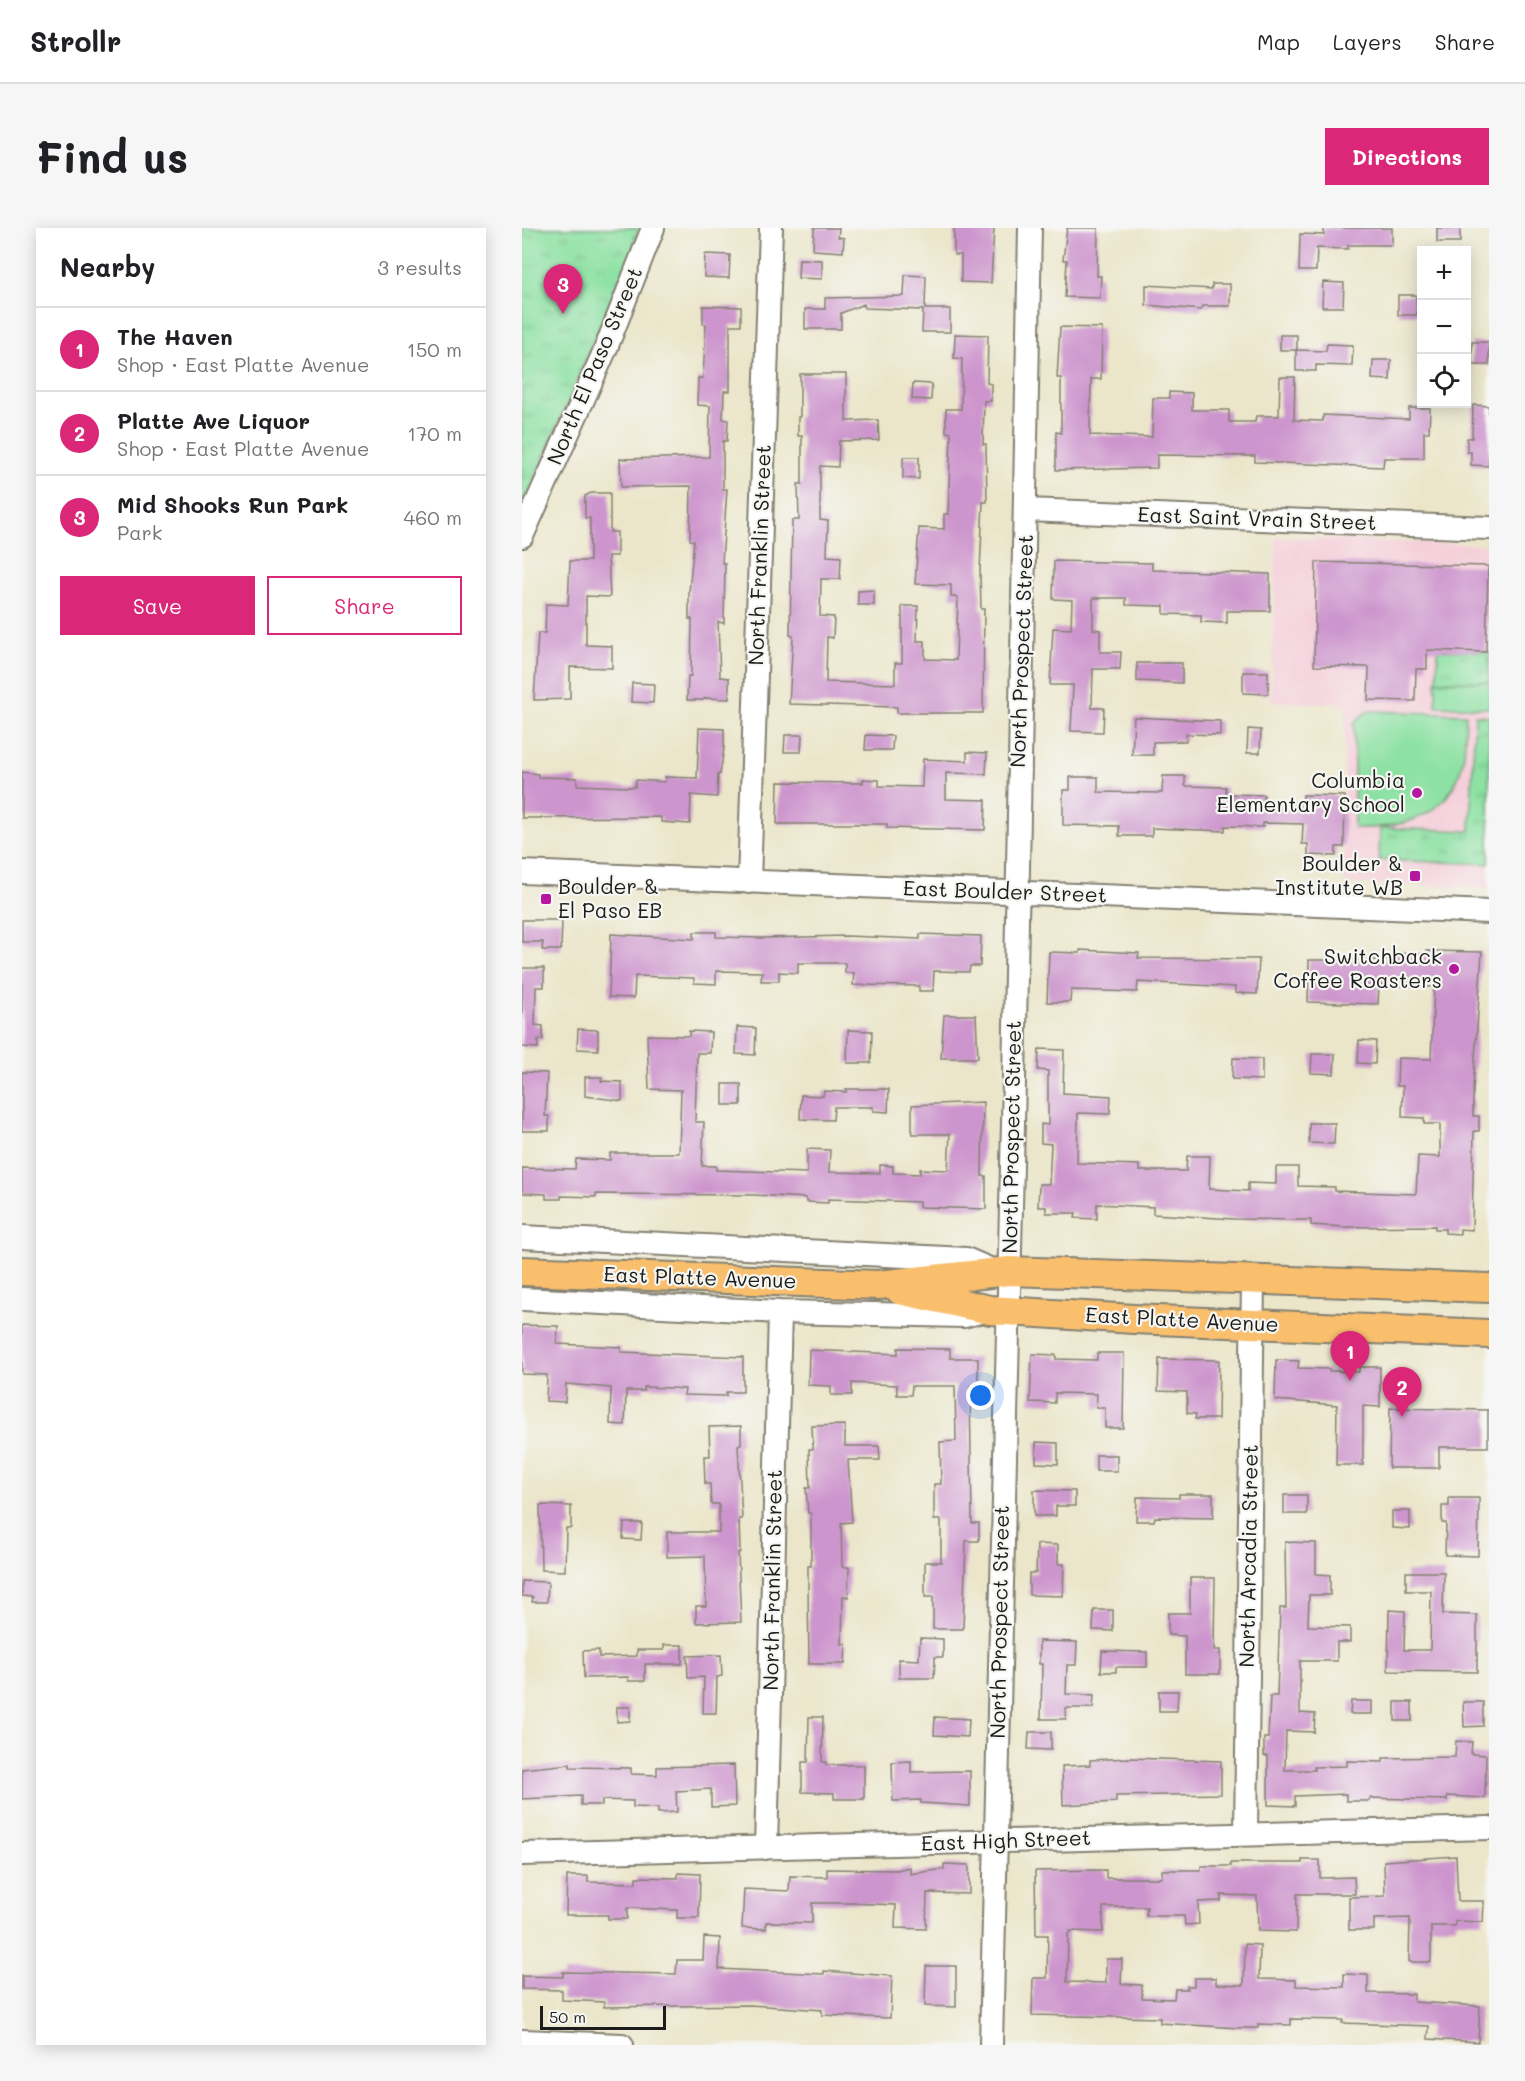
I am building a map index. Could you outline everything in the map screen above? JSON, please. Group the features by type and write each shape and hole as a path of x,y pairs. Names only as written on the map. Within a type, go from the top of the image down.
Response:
{"main road":[{"name":"East Platte Avenue","path":"522,1271 878,1285 1001,1271 1489,1288"},
{"name":"East Platte Avenue","path":"878,1285 999,1310 1134,1319 1489,1334"}],"street":[{"name":"North El Paso Street","path":"522,536 606,348 653,228"},
{"name":"North Franklin Street","path":"749,882 771,228"},
{"name":"North Prospect Street","path":"991,2045 999,1310 1015,893 1026,510 1030,228"},
{"name":"East Saint Vrain Street","path":"1026,510 1489,528"},
{"name":"East Boulder Street","path":"522,872 1489,912"},
{"path":"522,1237 966,1259 1001,1271"},
{"name":"North Arcadia Street","path":"1246,1833 1253,1279"},
{"path":"522,1299 780,1312 964,1316 999,1310"},
{"name":"North Franklin Street","path":"766,1848 780,1312"},
{"name":"East High Street","path":"522,1854 1489,1828"},
{"path":"522,2041 622,2045"}],"shaded area":[{"name":"Columbia Elementary School","path":"1276,537 1489,545 1489,888 1344,883 1345,704 1271,702"}],"green space":[{"path":"522,228 638,228 633,249 522,508"},
{"path":"1438,650 1489,652 1489,682 1437,681"},
{"path":"1436,681 1489,682 1489,708 1436,706"},
{"path":"1368,711 1466,714 1462,765 1456,783 1435,808 1421,816 1389,826 1354,828 1354,722"},
{"path":"1475,715 1489,716 1489,864 1379,860 1380,828 1470,831"}],"building":[{"path":"814,228 839,228 838,237 844,238 843,252 813,250"},
{"path":"954,228 994,228 991,283 961,282 961,255 954,255"},
{"path":"1067,228 1098,228 1097,276 1101,276 1100,298 1065,297 1067,260 1063,260"},
{"path":"1324,228 1392,228 1392,245 1348,245 1348,249 1317,248 1316,271 1299,271 1300,234 1324,235"},
{"path":"1437,228 1460,228 1460,242 1437,242"},
{"path":"705,254 730,255 729,278 704,277"},
{"path":"799,259 822,260 822,279 798,278"},
{"path":"905,275 926,276 925,309 950,309 950,332 922,332 923,310 864,308 864,304 841,313 841,329 805,329 805,309 825,309 825,298 904,296"},
{"path":"1323,282 1344,283 1343,307 1322,307"},
{"path":"1212,284 1230,284 1230,306 1202,306 1201,310 1146,305 1146,285 1212,289"},
{"path":"1398,295 1416,295 1417,315 1398,315"},
{"path":"703,306 741,307 741,325 730,325 730,391 724,391 723,419 728,420 727,441 723,441 723,489 727,489 722,563 725,563 724,623 718,622 720,677 729,678 729,699 687,700 688,676 691,676 692,619 689,619 689,592 694,541 690,540 691,486 621,487 620,459 709,457 710,406 697,405 698,378 703,378 706,324 703,324"},
{"path":"1060,327 1102,328 1101,379 1091,379 1090,435 1152,437 1153,398 1169,398 1169,392 1192,393 1192,410 1229,410 1229,422 1255,422 1256,416 1279,416 1280,377 1295,377 1294,420 1323,421 1323,415 1409,419 1409,408 1430,408 1429,432 1424,432 1424,458 1384,458 1383,467 1255,462 1255,456 1157,455 1157,468 1056,470 1056,432 1061,433 1061,378 1057,378"},
{"path":"955,334 988,335 987,383 991,384 991,401 984,401 983,444 986,444 987,502 983,502 980,572 981,609 984,609 983,713 897,713 897,707 789,704 793,636 790,635 792,520 799,520 798,484 802,484 802,436 798,436 800,374 846,374 846,421 878,420 879,440 839,441 838,467 820,466 820,520 828,521 827,556 841,557 840,579 821,579 820,616 834,617 833,638 827,637 826,682 895,684 895,663 902,663 902,606 918,606 917,641 925,641 925,659 956,660 958,597 951,597 951,585 915,584 919,528 944,529 944,514 948,514 951,433 946,432 946,409 961,409 962,359 954,358"},
{"path":"1280,335 1297,335 1297,350 1326,351 1327,344 1353,345 1352,366 1316,365 1316,371 1296,371 1296,350 1280,350"},
{"path":"1472,342 1489,342 1489,365 1472,365"},
{"path":"1373,360 1391,360 1390,380 1372,379"},
{"path":"913,383 932,384 931,400 912,399"},
{"path":"1473,405 1489,406 1489,466 1471,465 1471,452 1467,452 1467,438 1472,438"},
{"path":"903,457 919,457 919,479 903,478"},
{"path":"591,493 610,493 610,532 617,532 617,556 608,556 610,597 586,596 586,645 612,646 612,668 570,667 570,699 534,700 538,633 545,633 546,604 568,605 570,561 590,561 590,518 585,518 585,496"},
{"path":"1054,561 1152,563 1152,570 1270,574 1270,611 1227,611 1227,623 1201,622 1201,615 1164,614 1164,606 1126,605 1126,598 1093,598 1093,629 1100,630 1100,652 1121,652 1120,669 1093,669 1092,708 1104,708 1103,732 1071,731 1073,685 1050,685 1053,628 1071,629 1072,600 1053,599"},
{"path":"1316,562 1488,566 1486,652 1427,650 1427,669 1416,669 1415,701 1368,700 1369,667 1314,666"},
{"path":"874,590 874,605 858,605 858,591"},
{"path":"1137,663 1182,663 1182,683 1137,681"},
{"path":"1243,672 1268,672 1268,694 1243,693"},
{"path":"632,683 654,684 653,703 631,702"},
{"path":"1134,717 1220,721 1220,735 1186,734 1186,741 1153,742 1153,755 1132,755"},
{"path":"699,728 724,729 724,748 720,774 718,774 717,797 691,795 690,824 661,822 661,817 522,818 522,772 538,774 538,777 577,778 577,785 629,787 635,787 636,780 665,782 665,777 697,778"},
{"path":"1248,729 1261,730 1260,753 1247,753"},
{"path":"785,735 802,735 801,752 784,752"},
{"path":"866,735 893,736 892,750 865,750"},
{"path":"967,752 987,753 986,774 946,773 946,799 986,800 985,830 887,828 887,824 777,824 778,782 863,783 863,779 879,780 879,786 922,787 923,759 967,761"},
{"path":"1163,776 1185,776 1185,786 1226,787 1226,794 1264,795 1264,801 1303,802 1303,795 1345,796 1344,847 1336,847 1336,856 1308,855 1308,844 1302,844 1303,824 1263,823 1263,827 1225,826 1225,831 1152,828 1152,836 1119,836 1119,826 1063,825 1063,790 1070,790 1070,777 1098,777 1098,792 1162,793"},
{"path":"522,920 562,920 561,950 542,950 543,942 522,942"},
{"path":"694,932 716,932 716,937 762,938 846,936 920,939 920,934 981,936 980,966 970,966 969,972 934,971 933,991 919,991 919,986 853,985 854,973 845,973 845,963 798,963 798,973 779,972 779,981 761,981 762,972 716,971 716,984 694,983 694,978 635,976 634,998 609,997 611,934 694,939"},
{"path":"1080,950 1139,953 1138,958 1259,959 1257,994 1235,993 1235,987 1138,982 1137,992 1071,990 1070,1002 1047,1002 1049,952 1080,953"},
{"path":"1427,951 1482,952 1473,1089 1473,1116 1479,1116 1479,1131 1474,1131 1472,1230 1460,1229 1460,1234 1445,1233 1445,1229 1435,1229 1435,1226 1311,1225 1311,1220 1234,1219 1153,1214 1153,1207 1097,1204 1097,1219 1075,1218 1076,1213 1046,1213 1046,1207 1038,1207 1039,1184 1049,1184 1051,1144 1041,1143 1041,1124 1048,1125 1048,1071 1038,1070 1039,1049 1064,1050 1063,1093 1111,1096 1110,1114 1078,1113 1077,1163 1139,1165 1139,1171 1186,1171 1187,1156 1210,1156 1209,1189 1248,1191 1248,1183 1276,1184 1276,1167 1298,1167 1298,1186 1335,1187 1335,1191 1416,1194 1418,1156 1440,1157 1440,1124 1424,1124 1424,1118 1402,1117 1403,1086 1397,1086 1398,1058 1431,1059 1434,987 1379,985 1378,1004 1308,1002 1309,960 1391,960 1392,953 1427,954"},
{"path":"522,968 544,968 544,987 536,987 535,1025 543,1026 543,1040 538,1040 538,1048 522,1047"},
{"path":"944,1015 976,1015 978,1058 941,1058"},
{"path":"737,1027 756,1028 755,1055 736,1054"},
{"path":"578,1029 598,1030 598,1050 577,1049"},
{"path":"848,1030 872,1031 871,1063 847,1063"},
{"path":"689,1031 711,1032 710,1053 697,1053 695,1122 704,1122 702,1166 716,1166 716,1170 807,1173 807,1149 830,1150 829,1172 880,1173 880,1165 893,1166 893,1173 920,1174 920,1169 948,1170 950,1134 912,1134 912,1105 983,1102 982,1176 986,1176 986,1209 919,1207 919,1202 828,1199 828,1203 806,1202 806,1198 753,1195 596,1194 596,1197 561,1196 561,1199 546,1199 546,1194 522,1193 522,1168 575,1169 576,1159 610,1160 610,1153 679,1153 681,1090 649,1089 647,1035 689,1036"},
{"path":"1359,1040 1376,1041 1375,1064 1358,1063"},
{"path":"1312,1054 1335,1054 1334,1074 1311,1073"},
{"path":"1233,1058 1262,1059 1262,1080 1232,1079"},
{"path":"522,1072 547,1073 545,1116 549,1116 549,1131 522,1131"},
{"path":"585,1077 602,1077 601,1081 622,1082 622,1101 585,1096"},
{"path":"723,1084 741,1084 741,1105 723,1105"},
{"path":"846,1089 889,1089 888,1112 873,1111 873,1107 834,1107 833,1120 800,1119 801,1095 823,1096 824,1091 846,1092"},
{"path":"1309,1123 1335,1123 1334,1144 1309,1143"},
{"path":"522,1325 558,1326 557,1344 621,1347 621,1352 743,1357 743,1392 726,1392 726,1396 684,1395 685,1389 644,1387 644,1391 626,1391 625,1425 610,1424 611,1388 566,1384 565,1402 546,1401 547,1375 522,1374"},
{"path":"898,1348 950,1349 950,1358 978,1358 978,1386 970,1386 972,1523 979,1523 979,1541 966,1541 963,1629 933,1629 933,1597 925,1597 925,1562 941,1562 941,1520 934,1520 934,1484 941,1484 940,1442 956,1441 955,1386 912,1386 911,1395 897,1395 897,1385 852,1383 852,1395 831,1395 831,1386 808,1385 809,1350 898,1354"},
{"path":"1097,1353 1124,1353 1123,1428 1105,1428 1105,1408 1096,1408 1097,1394 1055,1393 1055,1403 1030,1402 1032,1354 1056,1355 1056,1359 1097,1360"},
{"path":"1159,1359 1219,1360 1218,1419 1195,1419 1196,1414 1187,1413 1187,1392 1158,1391"},
{"path":"1276,1360 1299,1361 1298,1368 1329,1369 1329,1371 1359,1372 1359,1367 1380,1367 1380,1407 1363,1406 1363,1465 1336,1465 1337,1405 1275,1400"},
{"path":"1390,1408 1488,1410 1488,1447 1439,1447 1439,1468 1389,1468"},
{"path":"845,1425 845,1446 879,1446 880,1460 848,1460 852,1522 841,1523 842,1567 849,1567 848,1597 843,1596 842,1644 846,1644 845,1664 809,1664 808,1566 811,1566 811,1513 808,1513 806,1488 810,1488 809,1449 813,1449 812,1426"},
{"path":"741,1426 741,1444 738,1445 742,1519 739,1519 740,1552 738,1553 741,1622 696,1623 696,1606 706,1606 705,1556 667,1557 667,1532 719,1532 719,1504 711,1504 710,1484 705,1484 704,1456 710,1456 709,1427"},
{"path":"1036,1442 1058,1443 1058,1464 1036,1463"},
{"path":"1096,1455 1117,1455 1117,1471 1096,1471"},
{"path":"1034,1490 1075,1491 1075,1506 1056,1506 1056,1516 1034,1516"},
{"path":"1179,1494 1213,1494 1213,1518 1155,1517 1154,1521 1136,1521 1137,1497 1179,1498"},
{"path":"1284,1495 1307,1495 1307,1514 1284,1514"},
{"path":"1449,1498 1479,1498 1478,1556 1445,1555 1446,1523 1442,1523 1442,1506 1449,1506"},
{"path":"540,1505 571,1506 571,1528 566,1528 565,1571 541,1570"},
{"path":"1392,1511 1410,1511 1410,1529 1392,1528"},
{"path":"624,1523 642,1523 641,1540 623,1539"},
{"path":"1285,1542 1316,1543 1316,1574 1330,1575 1330,1595 1309,1595 1308,1626 1350,1627 1350,1642 1337,1642 1337,1661 1300,1661 1300,1713 1315,1714 1314,1732 1286,1731 1285,1770 1315,1770 1314,1767 1347,1766 1347,1761 1383,1762 1383,1758 1455,1757 1456,1741 1472,1742 1471,1754 1486,1755 1485,1798 1447,1796 1447,1800 1370,1798 1369,1801 1346,1801 1346,1794 1295,1796 1295,1806 1268,1805 1268,1756 1264,1756 1264,1738 1268,1738 1270,1696 1277,1696 1280,1608 1286,1608"},
{"path":"1037,1544 1058,1545 1058,1564 1064,1564 1063,1596 1029,1595 1029,1573 1036,1573"},
{"path":"1406,1572 1444,1572 1443,1614 1477,1615 1477,1672 1388,1671 1389,1610 1405,1611 1404,1650 1430,1650 1431,1591 1406,1591"},
{"path":"1190,1578 1215,1578 1214,1650 1220,1650 1220,1674 1185,1674 1185,1636 1168,1635 1168,1613 1190,1613"},
{"path":"522,1581 548,1582 547,1602 532,1602 533,1597 522,1596"},
{"path":"1094,1610 1113,1610 1113,1631 1093,1630"},
{"path":"920,1638 943,1639 943,1657 935,1657 934,1678 899,1678 899,1659 919,1660"},
{"path":"1039,1641 1077,1642 1076,1665 1067,1665 1066,1694 1094,1695 1093,1708 1066,1708 1066,1719 1041,1719 1042,1664 1039,1664"},
{"path":"664,1645 682,1645 682,1664 645,1664 645,1681 628,1681 628,1677 584,1678 583,1651 599,1650 599,1657 637,1656 637,1650 664,1650"},
{"path":"1102,1651 1147,1652 1147,1667 1116,1667 1116,1672 1101,1672"},
{"path":"721,1655 722,1676 717,1677 716,1713 703,1713 704,1677 688,1678 687,1656"},
{"path":"1159,1691 1178,1691 1177,1711 1159,1711"},
{"path":"1351,1701 1372,1701 1372,1714 1350,1714"},
{"path":"1395,1702 1412,1702 1412,1721 1395,1721"},
{"path":"1463,1702 1483,1702 1483,1726 1464,1727"},
{"path":"617,1707 630,1707 630,1721 617,1722"},
{"path":"809,1717 823,1717 822,1762 826,1762 826,1765 864,1765 864,1799 834,1799 834,1793 802,1792 802,1762 808,1762"},
{"path":"935,1717 969,1719 968,1737 934,1735"},
{"path":"1029,1732 1051,1732 1051,1750 1028,1749"},
{"path":"1130,1758 1221,1761 1221,1794 1116,1796 1116,1802 1063,1805 1062,1766 1090,1765 1090,1760"},
{"path":"911,1761 911,1772 970,1771 970,1806 921,1803 921,1800 893,1801 892,1762"},
{"path":"570,1764 570,1767 631,1768 631,1774 657,1775 657,1767 734,1765 735,1806 711,1807 711,1789 676,1791 677,1812 658,1813 658,1808 633,1807 633,1801 602,1800 602,1805 581,1805 581,1796 522,1799 522,1769"},
{"path":"1456,1856 1458,1901 1484,1901 1483,1922 1455,1921 1455,1926 1431,1926 1431,1962 1409,1962 1410,1918 1374,1919 1374,1930 1349,1930 1349,1897 1385,1896 1384,1861"},
{"path":"1302,1860 1320,1860 1320,1878 1354,1877 1355,1894 1297,1894 1296,1932 1258,1931 1257,1896 1221,1895 1221,1901 1198,1902 1199,1924 1185,1925 1184,1916 1146,1916 1147,1907 1103,1907 1103,1932 1070,1931 1068,1934 1067,1982 1106,1983 1106,1959 1122,1959 1121,1984 1142,1985 1142,1998 1174,1999 1175,1989 1187,1989 1187,1986 1194,1986 1194,1978 1216,1978 1216,1984 1244,1985 1245,1944 1260,1945 1259,1979 1296,1980 1296,1986 1344,1987 1344,1974 1368,1975 1368,1993 1414,1994 1414,2002 1480,2006 1478,2042 1428,2039 1429,2026 1342,2023 1343,2020 1291,2019 1291,2025 1258,2024 1258,2028 1239,2028 1160,2023 1160,2018 1032,2015 1033,1978 1047,1978 1048,1935 1036,1935 1035,1871 1106,1870 1106,1878 1162,1878 1162,1870 1201,1870 1201,1866 1231,1866 1231,1863 1302,1863"},
{"path":"944,1864 969,1865 969,1894 927,1893 926,1929 895,1928 896,1905 851,1903 812,1903 812,1923 766,1922 766,1929 742,1928 744,1889 789,1891 790,1876 827,1877 827,1869 897,1870 910,1867 910,1874 944,1869"},
{"path":"678,1873 700,1874 699,1918 677,1918 677,1910 627,1908 627,1919 608,1919 608,1915 566,1915 567,1876 588,1876 588,1882 636,1883 636,1877 678,1878"},
{"path":"704,1937 720,1938 719,1969 824,1974 824,1971 892,1976 890,2018 822,2015 822,2010 750,2005 604,2007 604,2002 562,2000 562,1990 522,1989 522,1976 563,1977 563,1972 676,1974 677,1960 703,1960"},
{"path":"926,1966 956,1966 956,2007 925,2006"}],"place":[{"name":"Mid Shooks Run Park","path":"563,314"},
{"name":"Columbia Elementary School","path":"1417,793"},
{"name":"Boulder & Institute WB","path":"1415,876"},
{"name":"Boulder & El Paso EB","path":"546,899"},
{"name":"Switchback Coffee Roasters","path":"1454,969"},
{"name":"The Haven","path":"1350,1381"},
{"name":"Platte Ave Liquor","path":"1402,1417"}]}
